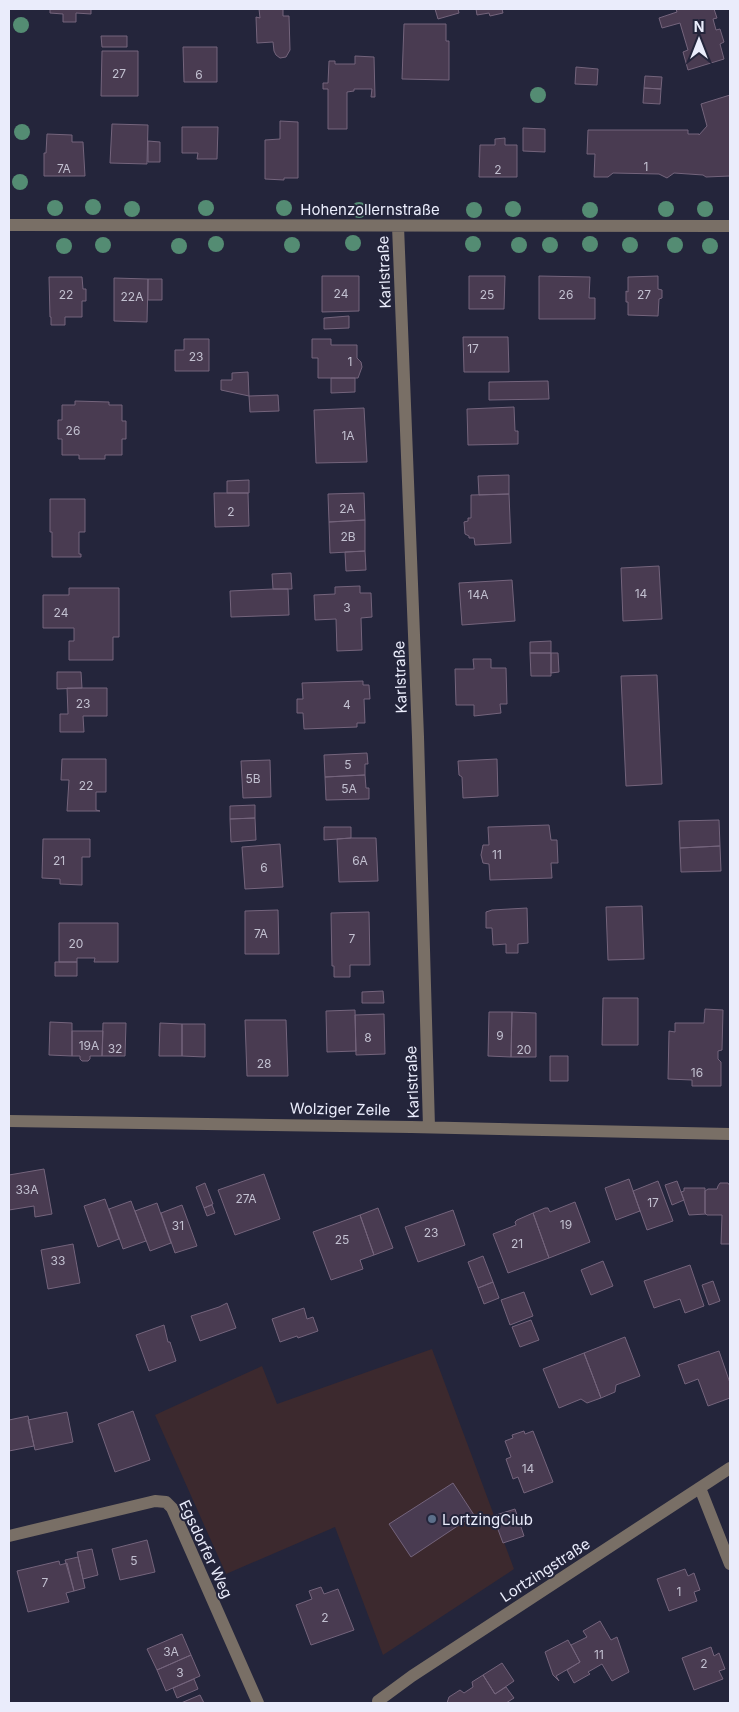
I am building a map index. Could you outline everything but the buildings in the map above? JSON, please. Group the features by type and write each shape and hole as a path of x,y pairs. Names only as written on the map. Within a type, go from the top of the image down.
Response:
{"street":[{"name":"Hohenzollernstraße","path":"9,225 730,226"},
{"name":"Karlstraße","path":"398,226 418,737 430,1127"},
{"name":"Wolziger Zeile","path":"9,1121 430,1127 730,1134"},
{"name":"Lortzingstraße","path":"379,1702 412,1676 730,1468"},
{"path":"700,1488 730,1564"},
{"name":"Egsdorfer Weg","path":"9,1536 155,1501 166,1502 172,1508 258,1703"}],"shaded area":[{"path":"432,1349 514,1569 383,1655 335,1527 226,1574 155,1415 262,1366 277,1404"}],"place":[{"name":"LortzingClub","path":"432,1519"}]}
